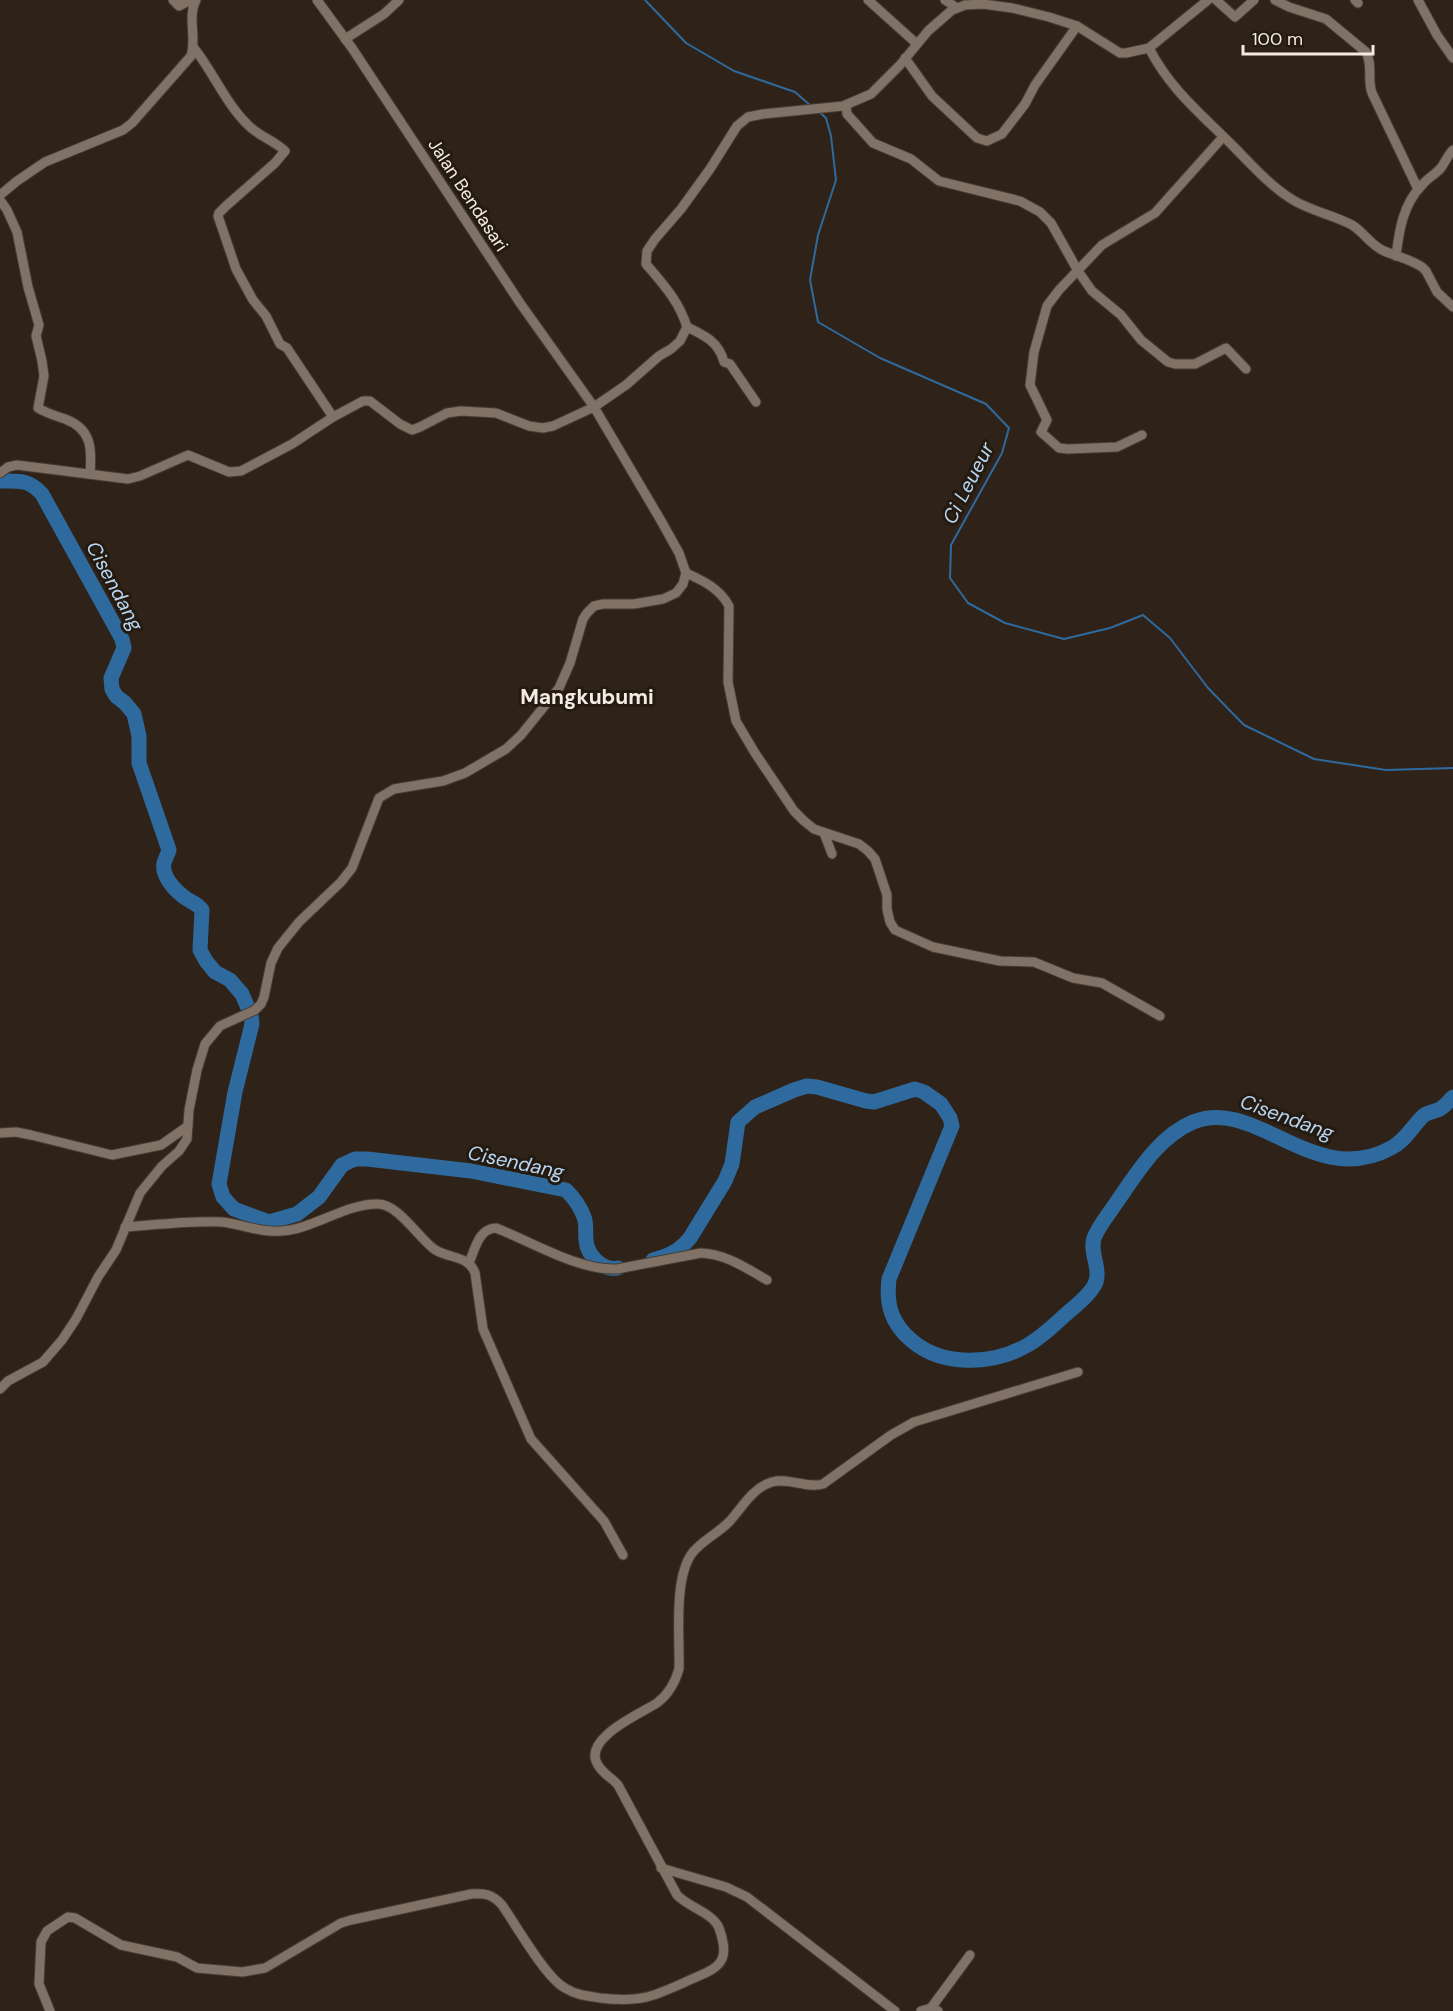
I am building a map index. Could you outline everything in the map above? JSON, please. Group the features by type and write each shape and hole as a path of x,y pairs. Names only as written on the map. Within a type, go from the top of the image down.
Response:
{"street":[{"path":"173,0 179,6 194,0"},
{"path":"0,195 37,167 123,130 132,123 189,59 194,48 192,8 194,0"},
{"name":"Jalan Bendasari","path":"316,0 345,39 520,303 594,407 679,553 686,573"},
{"path":"345,39 384,14 399,0"},
{"path":"868,0 917,44"},
{"path":"945,0 957,8"},
{"path":"0,473 16,465 128,479 188,455 229,472 241,471 292,444 333,417 367,400 404,427 412,430 447,413 461,411 495,413 529,426 543,428 553,426 594,407 626,385 680,341 687,327 683,314 670,291 646,264 647,251 654,239 681,209 737,126 748,117 845,105 872,94 928,31 952,10 965,5 983,4 1012,8 1077,26 1120,53 1126,53 1149,48 1208,0"},
{"path":"1216,0 1235,17 1254,0"},
{"path":"1275,0 1326,20 1366,52 1370,58 1369,86 1419,189"},
{"path":"1418,0 1437,35 1453,58"},
{"path":"905,58 932,96 977,138 987,141 1002,134 1077,26"},
{"path":"194,48 246,123 255,132 272,140 285,151 218,216 231,258 253,300 266,316 280,344 287,348 333,417"},
{"path":"1149,48 1182,98 1258,172 1305,207 1354,227 1376,247 1422,267 1437,292 1453,307"},
{"path":"845,105 846,114 872,142 911,159 939,181 1020,201 1040,212 1051,223 1092,291 1121,315 1141,340 1168,362 1194,364 1226,348 1246,369"},
{"path":"1142,435 1117,447 1059,448 1041,432 1047,420 1030,385 1034,352 1047,306 1059,290 1092,253 1155,213 1223,137"},
{"path":"1396,256 1400,229 1408,206 1419,189 1442,167 1446,157 1453,150"},
{"path":"0,200 8,210 17,232 28,287 39,325 36,336 44,376 38,408 74,423 83,431 92,450 90,474"},
{"path":"687,327 715,343 724,362 730,364 756,402"},
{"path":"0,1389 8,1381 43,1362 76,1319 116,1250 140,1193 187,1139 189,1110 205,1044 220,1026 255,1010 264,998 271,963 278,948 299,922 341,882 352,868 378,798 394,789 443,781 465,773 506,749 521,735 559,688 570,663 583,620 594,606 634,604 663,599 676,592 686,573 710,585 729,606 728,682 736,721 794,811 804,821 814,829 859,844 875,859 887,895 887,909 893,928 933,947 1000,961 1034,962 1073,978 1097,981 1160,1016"},
{"path":"824,833 832,854"},
{"path":"0,1133 16,1132 112,1155 161,1145 188,1126"},
{"path":"125,1227 213,1222 279,1232 299,1228 335,1214 379,1204 386,1205 433,1248 469,1263 475,1273 486,1338 531,1439 604,1521 623,1555"},
{"path":"469,1263 482,1234 490,1228 496,1228 585,1266 603,1270 701,1253 713,1253 722,1255 767,1280"},
{"path":"50,2011 39,1984 41,1942 47,1931 68,1917 75,1918 121,1945 177,1958 197,1968 249,1972 265,1968 334,1927 351,1920 480,1893 495,1897 502,1905 548,1973 562,1987 583,1995 620,2000 646,1998 710,1970 722,1959 724,1951 716,1922 676,1894 618,1785 597,1764 595,1751 600,1740 609,1732 665,1697 676,1680 679,1669 680,1584 685,1566 695,1549 723,1528 752,1495 769,1483 784,1481 823,1484 914,1422 1078,1372"},
{"path":"661,1868 726,1887 747,1897 895,2011"},
{"path":"921,2011 935,2010 970,1954"}],"waterway":[{"name":"Ci Leueur","path":"645,0 686,43 734,71 795,92 811,106"},
{"name":"Ci Leueur","path":"818,111 826,118 831,136 836,180 818,235 810,280 818,322 880,358 986,404 1009,428 1002,453 951,545 950,578 968,603 1005,623 1064,639 1110,628 1143,615 1170,638 1208,688 1244,725 1314,759 1386,770 1453,768"},
{"name":"Cisendang","path":"0,481 28,483 42,494 122,639 124,648 111,678 112,689 134,714 139,736 139,763 169,850 164,863 165,873 178,892 202,910 200,950 215,972 230,980 242,994 251,1015 252,1024 235,1092 219,1184 223,1197 234,1209 269,1222 297,1214 319,1197 342,1165 355,1159 471,1171 566,1190 581,1209 587,1246 592,1256 606,1267 618,1268"},
{"name":"Cisendang","path":"653,1260 673,1252 690,1238 725,1181 732,1164 738,1122 755,1107 807,1086 874,1102 915,1089 924,1092 941,1104 952,1126 889,1279 888,1297 891,1312 904,1334 923,1349 937,1355 967,1360 998,1357 1026,1346 1047,1332 1091,1290 1097,1274 1093,1244 1099,1229 1149,1157 1169,1137 1193,1122 1216,1117 1240,1121 1311,1151 1336,1158 1363,1158 1396,1145 1423,1116 1440,1109 1453,1097"}],"district":[{"name":"Mangkubumi","path":"587,697"}]}
